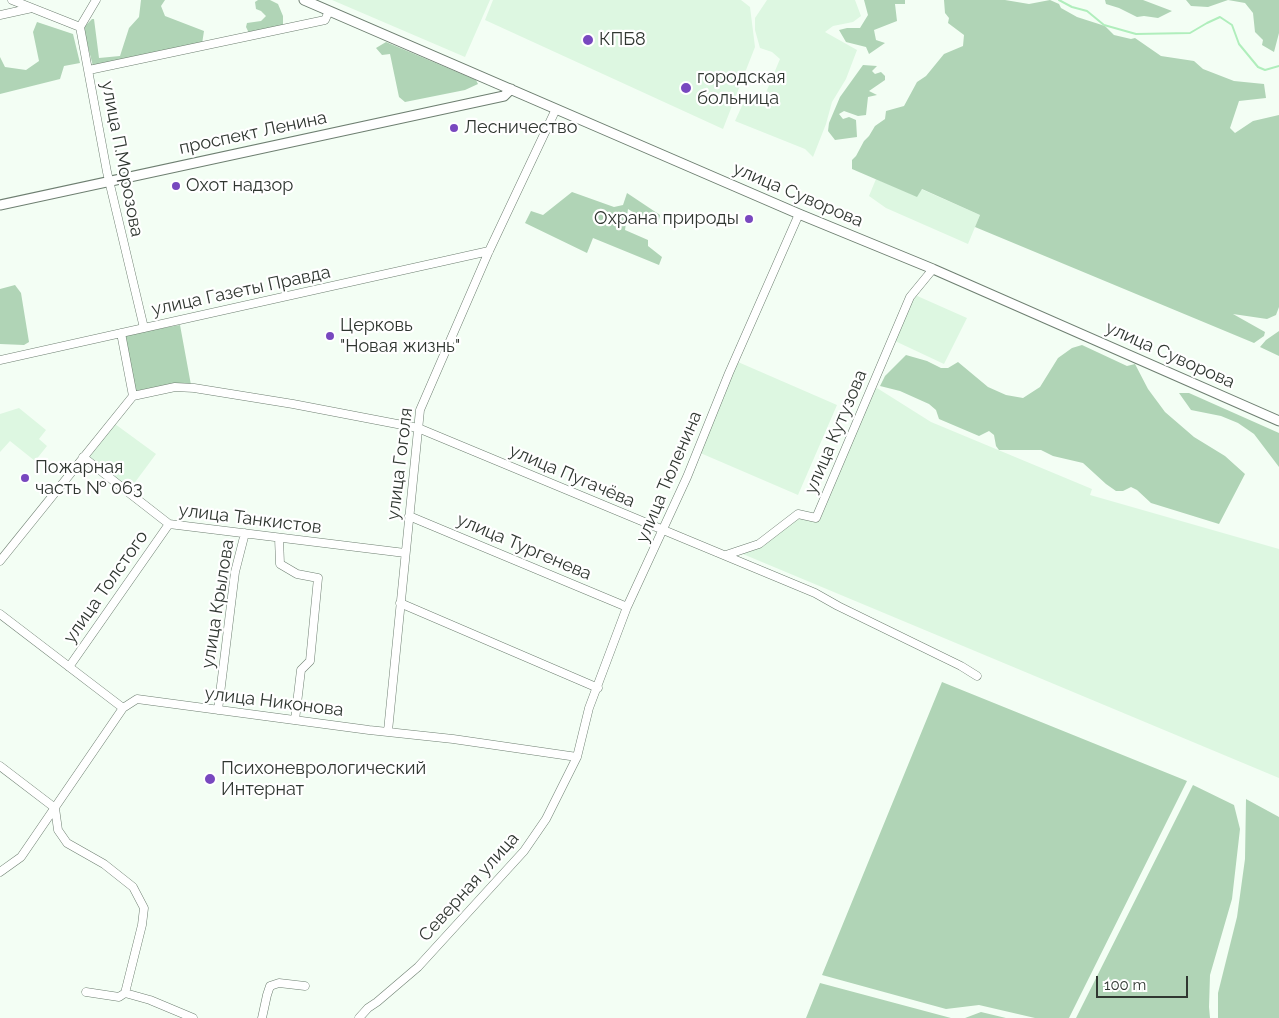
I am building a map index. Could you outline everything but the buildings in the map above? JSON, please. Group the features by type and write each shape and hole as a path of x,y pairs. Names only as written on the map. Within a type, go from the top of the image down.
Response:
{"main road":[{"name":"улица Суворова","path":"304,0 799,214 933,269 1279,421"},
{"name":"проспект Ленина","path":"0,205 504,96 511,89"}],"street":[{"path":"12,0 80,28 96,0"},
{"path":"0,14 32,8"},
{"path":"89,70 325,20 329,11"},
{"name":"улица П.Морозова","path":"80,28 110,181 144,328"},
{"name":"улица Гоголя","path":"388,731 420,410 489,251 556,110"},
{"name":"улица Тюленина","path":"577,757 589,708 627,607 664,530 729,374 799,214"},
{"name":"улица Газеты Правда","path":"0,360 489,251"},
{"name":"улица Кутузова","path":"726,555 759,544 798,514 816,518 910,297 933,269"},
{"path":"0,561 133,396 121,333"},
{"name":"улица Пугачёва","path":"133,396 175,387 194,388 293,404 418,428 815,593 961,666 977,676"},
{"name":"улица Танкистов","path":"83,457 169,524 405,553"},
{"name":"улица Тургенева","path":"409,516 627,607"},
{"name":"улица Толстого","path":"68,667 169,524"},
{"name":"улица Крылова","path":"218,710 235,572 245,533"},
{"path":"279,538 280,564 297,574 318,578 310,660 301,670 295,720"},
{"path":"400,603 598,688"},
{"path":"0,614 123,708 21,857 0,872"},
{"name":"улица Никонова","path":"123,708 137,699 577,757"},
{"name":"Северная улица","path":"359,1018 368,1008 418,967 524,851 546,819 577,757"},
{"path":"1,768 55,808 58,830 67,843 104,864 133,887 144,908 142,925 125,993 120,997 86,992"},
{"path":"262,1018 266,995 270,986 279,983 305,986"},
{"path":"125,993 150,1000 193,1018"}],"shaded area":[{"path":"141,0 165,0 161,6 165,16 204,31 202,44 93,66 83,28 94,19 99,58 120,56 129,28 139,17"},
{"path":"258,0 270,0 278,4 283,16 283,26 249,33 246,27 247,23 261,21 266,16 256,9 255,2"},
{"path":"332,0 490,0 465,57"},
{"name":"городская больница","path":"493,0 741,0 750,7 755,47 723,129 485,20"},
{"path":"767,0 855,0 861,16 853,22 833,26 825,32 857,50 846,79 832,102 826,124 813,157 805,149 735,121 747,95 762,102 780,59 772,52 760,48 755,30 755,18"},
{"path":"864,0 905,0 905,4 895,4 897,21 874,30 876,40 885,43 869,54 866,47 846,42 839,30 860,28 868,15"},
{"path":"944,0 1005,0 1029,4 1050,0 1077,17 1105,26 1114,35 1131,39 1135,38 1161,56 1194,61 1203,69 1234,81 1264,84 1266,98 1239,101 1230,128 1235,133 1253,121 1279,115 1279,307 1276,315 1267,319 1233,314 1265,332 1264,336 1254,343 975,227 980,215 922,189 917,197 852,169 852,160 875,126 885,119 886,111 904,106 917,82 926,76 944,54 963,46 964,35 948,23 949,18 945,13"},
{"path":"1105,0 1143,0 1172,11 1158,18 1137,17 1106,4"},
{"path":"1186,0 1228,0 1208,7 1191,6"},
{"path":"1228,0 1279,0 1279,33 1274,52 1262,45 1263,40 1255,32 1253,13 1245,3"},
{"path":"37,22 73,34 80,63 64,66 60,79 0,94 0,57 5,67 26,70 39,61 33,32"},
{"path":"386,42 476,80 478,84 465,90 405,102 399,97 390,54 382,55 376,48"},
{"path":"863,65 877,66 872,71 875,74 881,72 885,76 885,80 869,91 877,95 868,97 866,115 858,116 844,111 839,114 843,119 849,117 856,120 857,137 835,140 828,131 829,123 840,97"},
{"path":"876,179 916,196 921,189 980,215 968,244 886,208 869,196"},
{"path":"572,192 614,207 623,205 627,193 660,215 658,224 650,223 628,209 625,230 648,240 648,246 662,257 659,265 593,238 587,253 525,223 531,211 543,215"},
{"path":"15,285 21,293 29,342 24,345 0,344 0,289"},
{"path":"915,295 967,318 944,364 895,341"},
{"path":"180,325 191,385 177,384 135,391 125,335"},
{"path":"1279,331 1279,356 1260,347"},
{"path":"1082,345 1127,366 1135,364 1148,389 1165,412 1194,437 1225,456 1245,474 1219,524 1151,503 1131,487 1123,491 1116,491 1083,463 1053,456 1041,450 999,450 996,446 994,435 989,431 979,436 939,419 936,410 929,404 900,391 880,386 885,376 906,355 927,361 941,368 948,368 958,362 988,387 1006,395 1023,398 1040,387 1058,358 1072,348"},
{"path":"738,362 837,405 798,495 698,452"},
{"path":"877,388 931,422 1092,489 1090,495 1279,549 1279,778 738,552 797,517 819,522 874,390"},
{"path":"1179,393 1189,393 1279,433 1279,467 1254,434 1238,423 1221,416 1191,410"},
{"path":"19,408 46,430 39,439 47,446 35,461 10,441 0,452 0,414"},
{"path":"115,424 156,454 130,489 89,457"},
{"path":"942,682 1187,781 1069,1018 1035,1018 979,1005 946,1009 822,975"},
{"path":"1193,785 1234,805 1240,829 1232,899 1210,975 1210,1018 1076,1018"},
{"path":"1246,799 1279,817 1279,1018 1218,1018 1218,993 1237,917 1245,859"},
{"path":"820,983 951,1018 806,1018"},
{"path":"981,1012 1006,1018 965,1018"}],"waterway":[{"path":"1059,0 1072,7 1087,11 1104,25 1136,34 1190,33 1220,17 1232,25 1239,44 1258,67 1265,70 1279,66"}],"place":[{"name":"КПБ8","path":"588,40"},
{"name":"городская больница","path":"686,88"},
{"name":"Лесничество","path":"454,128"},
{"name":"Охот надзор","path":"176,186"},
{"name":"Охрана природы","path":"749,219"},
{"name":"Церковь \"Новая жизнь\"","path":"330,336"},
{"name":"Пожарная часть № 063","path":"25,478"},
{"name":"Психоневрологический Интернат","path":"210,779"}]}
